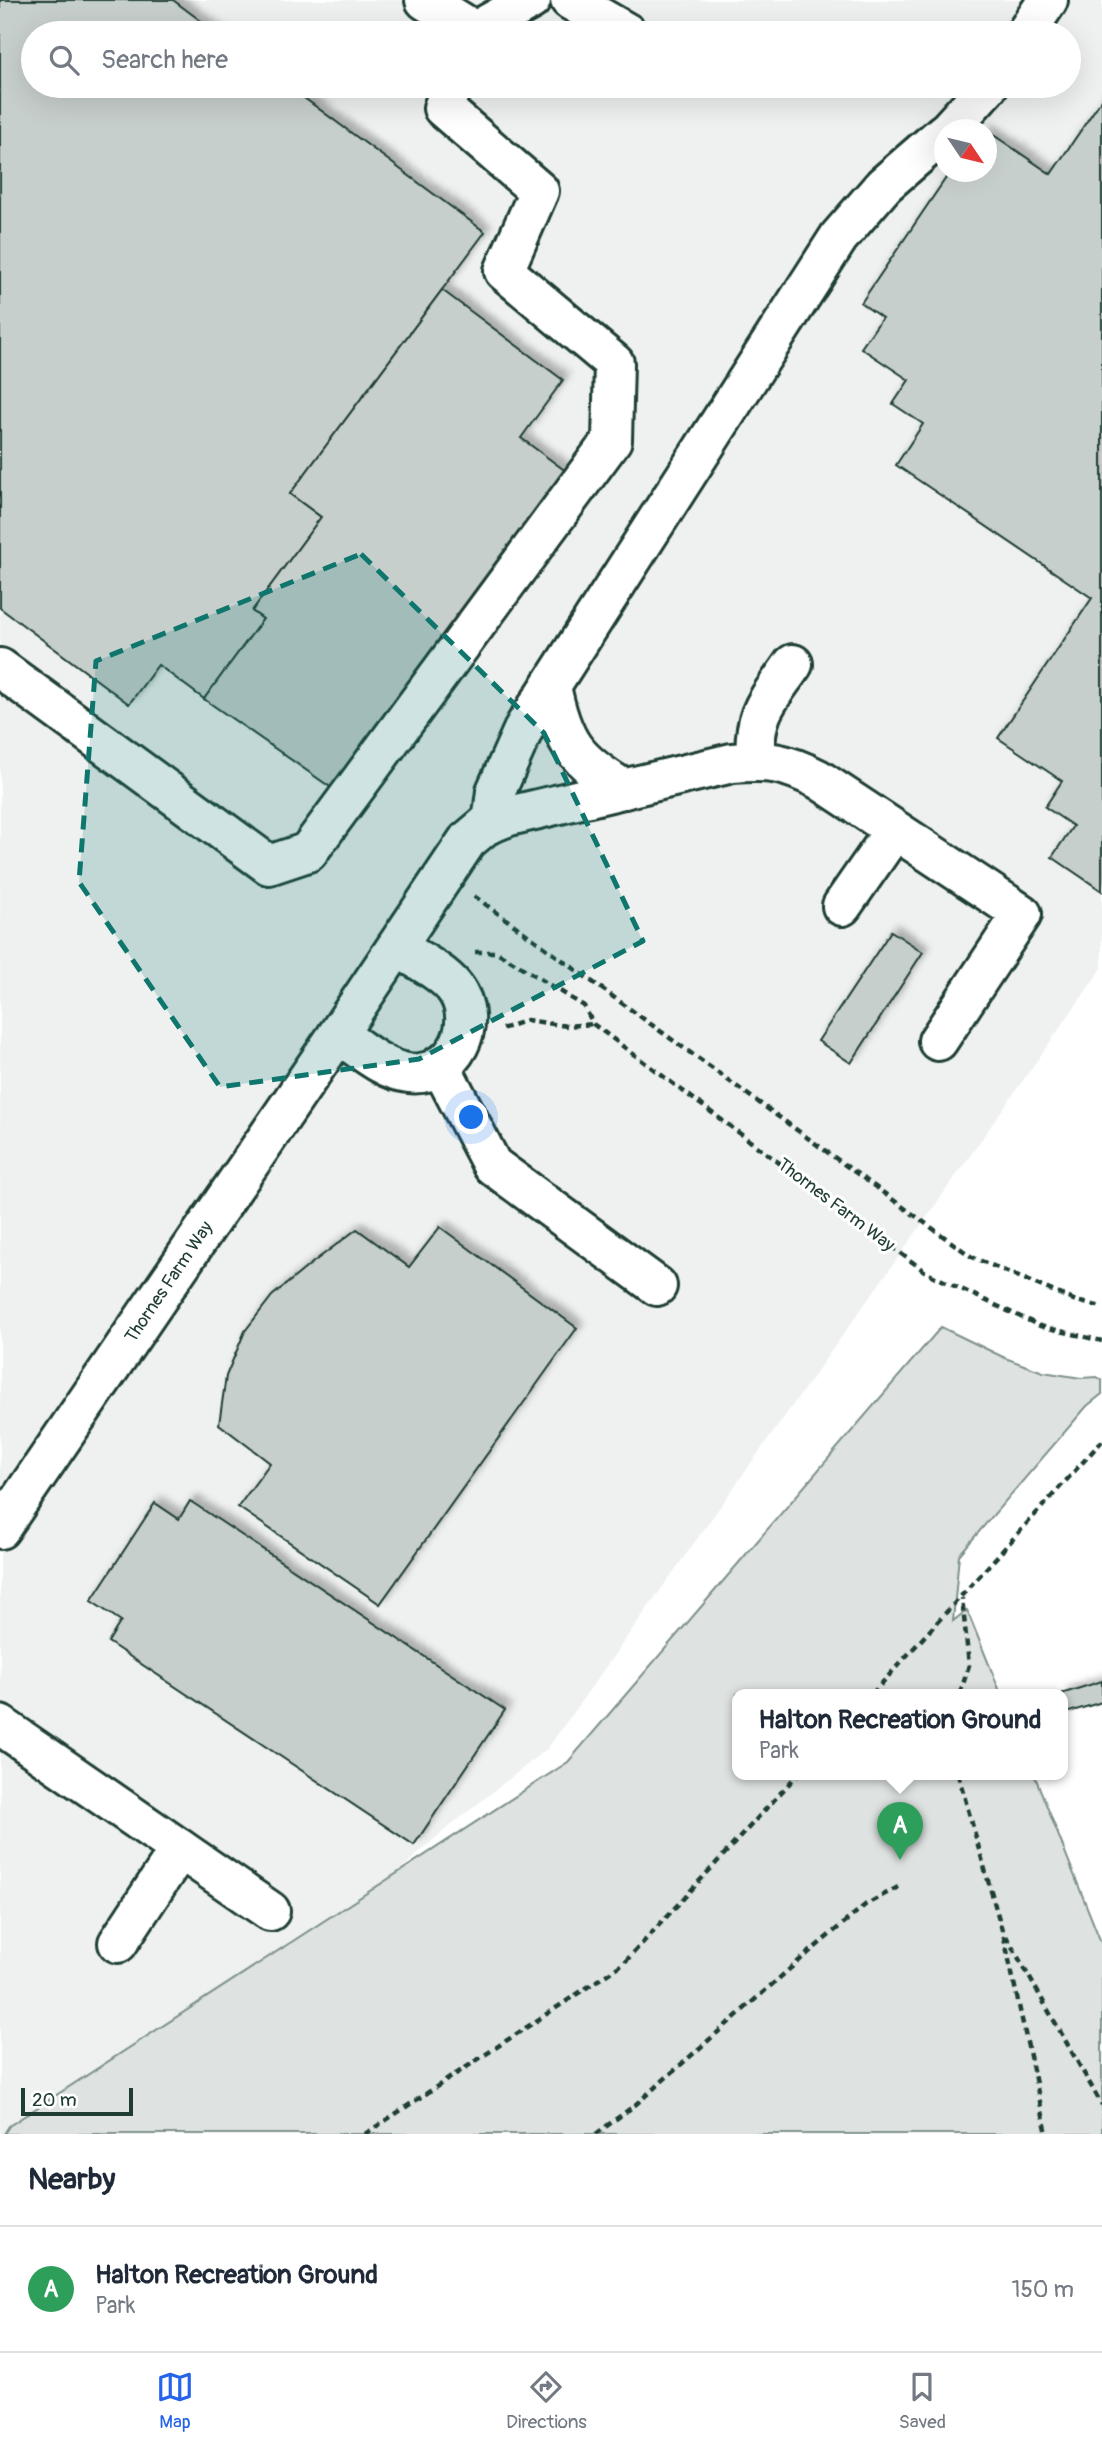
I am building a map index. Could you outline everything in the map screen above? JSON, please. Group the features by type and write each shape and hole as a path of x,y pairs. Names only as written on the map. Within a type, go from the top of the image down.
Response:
{"street":[{"path":"425,0 457,21"},
{"path":"494,21 531,0"},
{"path":"570,0 606,21"},
{"path":"1034,21 1048,0"},
{"path":"0,668 269,865 308,852 612,440 614,363 504,271 539,191 443,108 447,98"},
{"path":"957,119 977,98"},
{"path":"934,141 884,185 839,237 525,726 496,791 492,823 509,816 732,763 756,761 791,765 818,779 1022,914 938,1041"},
{"path":"756,761 756,724 763,708 793,664"},
{"path":"551,686 557,719 573,748 595,772 624,789"},
{"name":"Thornes Farm Way","path":"0,1529 338,1034 411,956 444,874 467,841 492,823"},
{"path":"842,906 894,831"},
{"path":"338,1034 394,1070 411,1074 428,1071 449,1058 464,1035 466,1018 463,1002 454,987 411,956"},
{"path":"449,1058 492,1165 657,1286"},
{"path":"0,1725 270,1911"},
{"path":"118,1943 180,1849"}],"path":[{"name":"Thornes Farm Way","path":"411,956 453,951 497,952 584,1006 593,1024 927,1273 1040,1326 1102,1341"},
{"path":"449,1058 498,1030 527,1020 567,1026 593,1024"},
{"path":"877,1689 1102,1441"},
{"path":"962,1597 969,1665 962,1689"},
{"path":"365,2134 624,1963 792,1780"},
{"path":"960,1780 1002,1929 1047,2134"},
{"path":"596,2134 635,2105 865,1905 900,1886"},
{"path":"1002,1929 1102,2105"}],"highlighted area":[{"path":"361,554 544,733 643,941 419,1059 220,1087 79,882 96,661"}],"shaded area":[{"path":"0,0 1102,0 1102,968 547,1749 446,1829 357,1908 23,2134 0,2134"},
{"path":"941,1327 1005,1358 1043,1372 1081,1378 1097,1377 1102,1380 1102,1394 1087,1406 959,1555 953,1621 967,1610 999,1689 732,1689 732,1780 1036,1780 1102,1945 1102,2134 4,2134 9,2126 568,1762"}],"building":[{"path":"0,0 173,0 201,21 21,21 21,98 304,98 485,232 290,494 321,517 252,611 263,619 204,699 158,665 129,704 0,608"},
{"path":"1102,99 1102,891 1052,857 1073,826 1045,807 1062,781 998,738 1092,598 896,465 923,424 893,404 909,380 861,348 882,318 861,303 943,182 997,182 997,137 1051,174"},
{"path":"442,290 563,380 521,438 567,472 336,791 204,699 263,619 252,611 321,517 290,494"},
{"path":"891,931 923,952 851,1063 818,1041"},
{"path":"440,1227 577,1328 380,1604 238,1507 270,1463 219,1424 226,1376 245,1331 272,1296 357,1229 409,1267"},
{"path":"190,1501 505,1710 414,1845 108,1642 121,1621 91,1601 155,1503 179,1519"},
{"path":"1102,1681 1102,1702 1068,1712 1068,1692"}],"place":[{"name":"Halton Recreation Ground","path":"900,1860"}]}
